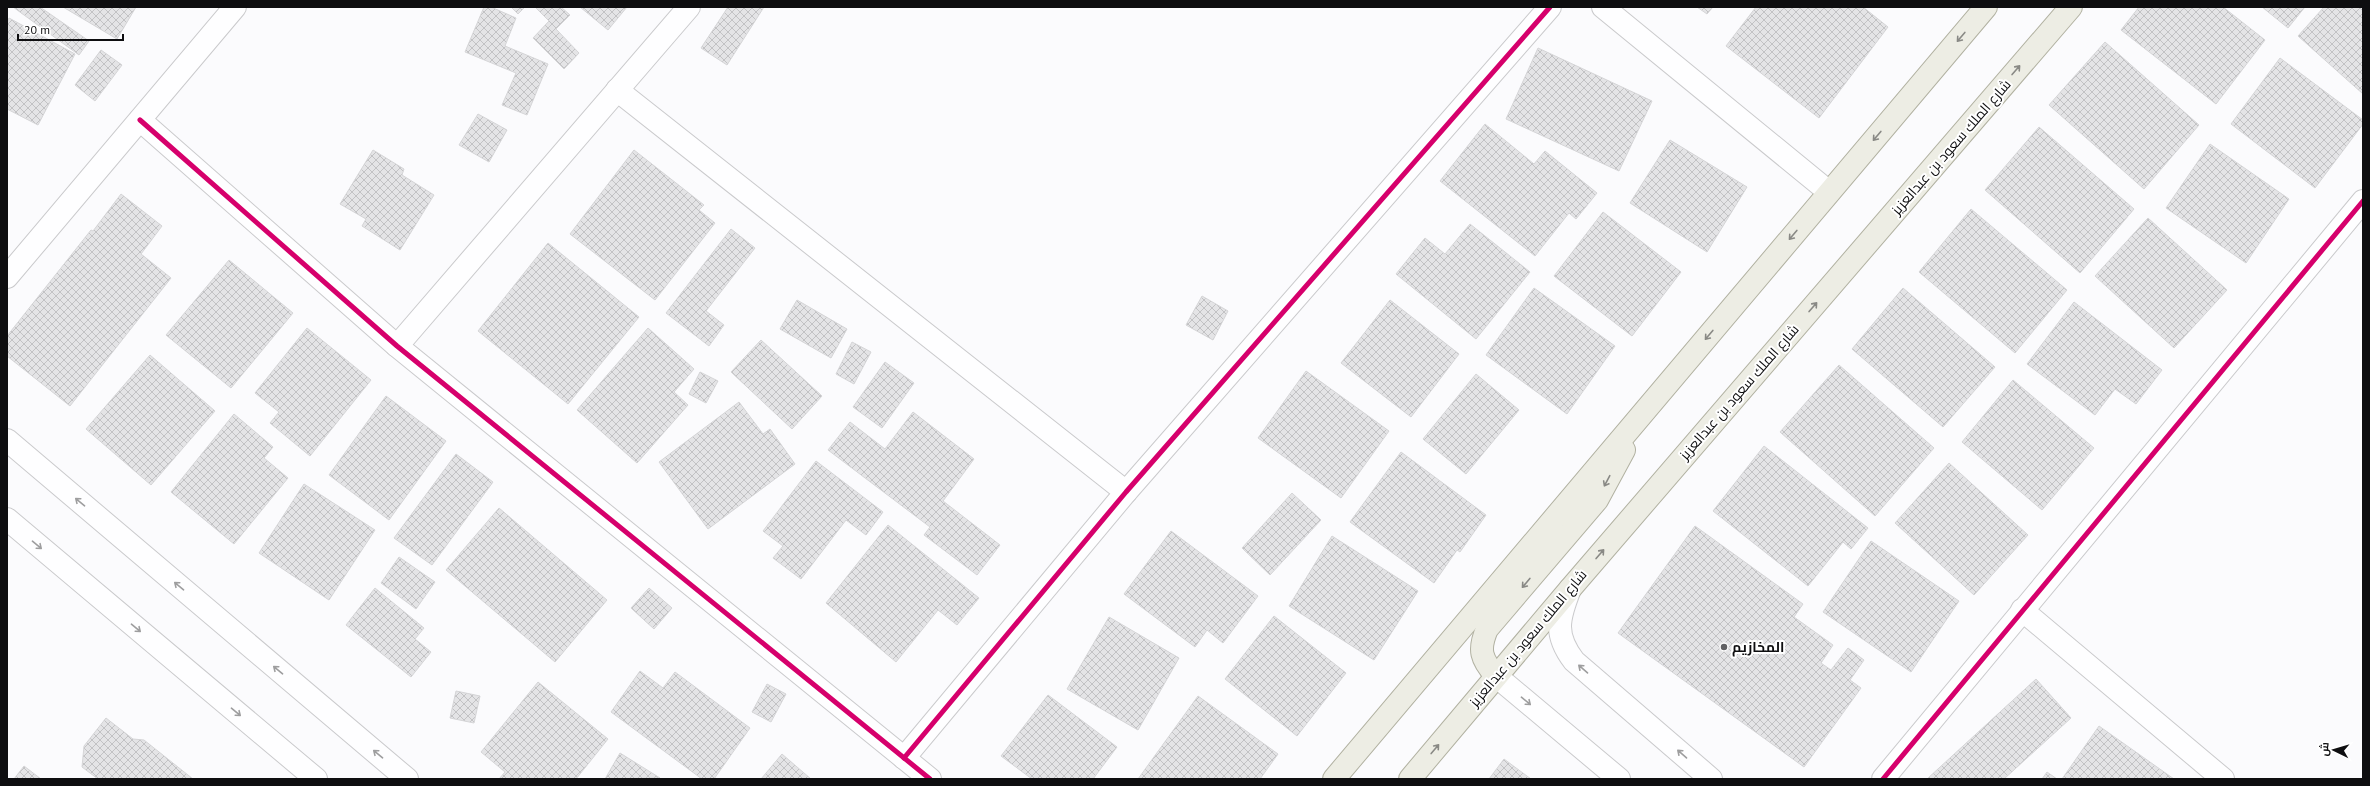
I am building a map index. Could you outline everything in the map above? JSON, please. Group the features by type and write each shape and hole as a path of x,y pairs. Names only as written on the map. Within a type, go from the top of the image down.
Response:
{"main road":[{"path":"1334,779 1986,7"},
{"name":"شارع الملك سعود بن عبدالعزيز","path":"1410,779 1570,589 2071,7"},
{"path":"1496,676 1486,666 1482,654 1482,642 1487,629 1597,500 1646,410"}],"street":[{"path":"7,277 235,7"},
{"path":"397,346 689,7"},
{"path":"904,758 1126,492 1550,7"},
{"path":"1603,7 1829,192"},
{"path":"617,90 1126,492"},
{"path":"140,120 397,346 930,779"},
{"path":"1883,779 2363,201"},
{"path":"7,440 407,779"},
{"path":"7,519 316,779"},
{"path":"1570,589 1561,610 1559,631 1564,648 1574,661 1711,779"},
{"path":"2022,610 2223,779"},
{"path":"1496,676 1619,779"}],"building":[{"path":"13,7 40,7 89,41 79,55"},
{"path":"63,7 136,7 117,39"},
{"path":"484,7 491,7 516,18 505,46 548,64 527,115 502,105 516,73 465,52"},
{"path":"511,7 525,7 518,14"},
{"path":"535,7 561,7 570,15 556,29 579,53 564,69 533,38 549,21"},
{"path":"580,7 627,7 608,30"},
{"path":"728,7 764,7 727,65 701,48"},
{"path":"1697,7 1713,7 1707,14"},
{"path":"1756,7 1863,7 1888,27 1819,118 1726,46"},
{"path":"2139,7 2223,7 2265,40 2216,104 2121,30"},
{"path":"2262,7 2305,7 2288,28"},
{"path":"2324,7 2363,7 2363,94 2298,36"},
{"path":"9,18 75,54 38,125 7,109 7,22"},
{"path":"2105,42 2199,125 2144,189 2049,105"},
{"path":"1538,48 1652,101 1619,171 1506,119"},
{"path":"101,50 122,65 95,101 75,85"},
{"path":"2280,58 2363,120 2363,124 2315,188 2231,124"},
{"path":"478,114 507,130 489,162 459,145"},
{"path":"1485,124 1534,164 1545,151 1597,193 1576,219 1569,213 1535,256 1440,181"},
{"path":"2039,127 2134,209 2080,273 1985,190"},
{"path":"1670,140 1747,187 1707,252 1630,203"},
{"path":"2210,144 2289,199 2246,263 2166,208"},
{"path":"373,150 404,169 402,175 434,195 400,250 362,226 366,219 340,204"},
{"path":"634,150 704,205 699,210 715,223 655,300 570,234"},
{"path":"121,194 162,226 141,254 171,278 70,406 7,356 7,336 91,230 93,231"},
{"path":"1971,209 2067,290 2015,353 1919,272"},
{"path":"1603,212 1681,272 1632,336 1554,276"},
{"path":"2148,218 2227,290 2174,348 2095,276"},
{"path":"1470,224 1530,272 1476,339 1396,274 1425,238 1445,254"},
{"path":"731,229 755,248 706,311 724,325 709,346 666,313"},
{"path":"548,243 639,317 568,404 478,331"},
{"path":"229,260 293,313 231,388 166,335"},
{"path":"1534,288 1615,346 1567,414 1486,355"},
{"path":"1903,288 1995,367 1943,427 1852,349"},
{"path":"1202,296 1228,311 1213,340 1186,325"},
{"path":"797,300 847,329 831,358 780,329"},
{"path":"1390,300 1459,354 1411,417 1341,363"},
{"path":"2074,302 2162,370 2136,404 2115,389 2095,415 2027,364"},
{"path":"307,328 371,380 310,456 270,423 279,412 255,393"},
{"path":"648,328 694,369 674,392 688,405 637,463 577,410"},
{"path":"761,340 822,396 792,429 731,372"},
{"path":"852,342 871,352 854,384 836,374"},
{"path":"150,355 215,411 151,485 86,429"},
{"path":"885,362 914,383 882,428 853,407"},
{"path":"1839,365 1934,448 1875,516 1780,432"},
{"path":"1306,371 1389,431 1341,498 1258,438"},
{"path":"700,372 718,381 706,403 689,394"},
{"path":"1476,374 1519,410 1466,474 1423,439"},
{"path":"2013,380 2094,448 2042,510 1962,442"},
{"path":"386,396 446,441 389,520 329,475"},
{"path":"739,402 763,434 770,429 795,464 708,529 659,462"},
{"path":"913,412 974,459 943,501 1000,545 977,575 924,535 930,527 828,450 850,422 885,449"},
{"path":"234,414 273,447 264,458 288,478 234,544 171,492"},
{"path":"1764,446 1868,528 1851,549 1843,542 1808,586 1713,511"},
{"path":"1401,452 1486,515 1460,552 1457,550 1434,583 1350,522"},
{"path":"456,454 493,482 432,565 394,538"},
{"path":"816,461 883,512 866,535 846,520 801,579 773,558 783,546 763,531"},
{"path":"1949,463 2028,535 1974,595 1895,523"},
{"path":"304,484 375,530 329,600 259,553"},
{"path":"1292,493 1321,520 1270,575 1242,548"},
{"path":"499,508 607,600 555,662 446,570"},
{"path":"888,525 979,598 957,625 938,610 896,662 826,603"},
{"path":"1695,526 1803,604 1794,617 1833,645 1821,663 1831,670 1848,648 1864,660 1850,680 1861,688 1804,767 1618,633"},
{"path":"1171,531 1258,596 1223,643 1207,630 1195,647 1124,594"},
{"path":"1332,536 1418,591 1374,660 1289,606"},
{"path":"1871,541 1959,601 1911,672 1823,612"},
{"path":"399,557 435,582 416,609 381,583"},
{"path":"375,588 424,628 415,639 431,652 411,677 346,625"},
{"path":"649,588 672,608 654,629 631,608"},
{"path":"1274,616 1346,673 1297,736 1225,679"},
{"path":"1109,617 1179,658 1138,730 1067,689"},
{"path":"640,671 663,688 675,672 750,728 714,779 702,779 611,712"},
{"path":"2036,679 2071,718 2004,779 1927,779"},
{"path":"538,682 608,739 576,779 499,779 505,772 481,752"},
{"path":"767,684 786,694 771,722 752,712"},
{"path":"456,691 480,696 474,723 450,718"},
{"path":"1048,695 1117,747 1093,779 1032,779 1001,756"},
{"path":"1198,696 1278,754 1260,779 1138,779"},
{"path":"106,718 133,739 144,740 193,779 98,779 82,767 84,746"},
{"path":"2099,726 2174,779 2062,779"},
{"path":"620,753 660,778 605,779"},
{"path":"782,754 811,779 761,779"},
{"path":"1504,759 1531,779 1489,779"},
{"path":"24,766 41,779 14,779"},
{"path":"2047,772 2057,779 2042,779"}],"cycle path":[{"path":"904,758 1126,492 1550,7"},
{"path":"140,120 397,346 930,779"},
{"path":"1883,779 2363,201"}],"place":[{"name":"المخازيم","path":"1724,647"}]}
